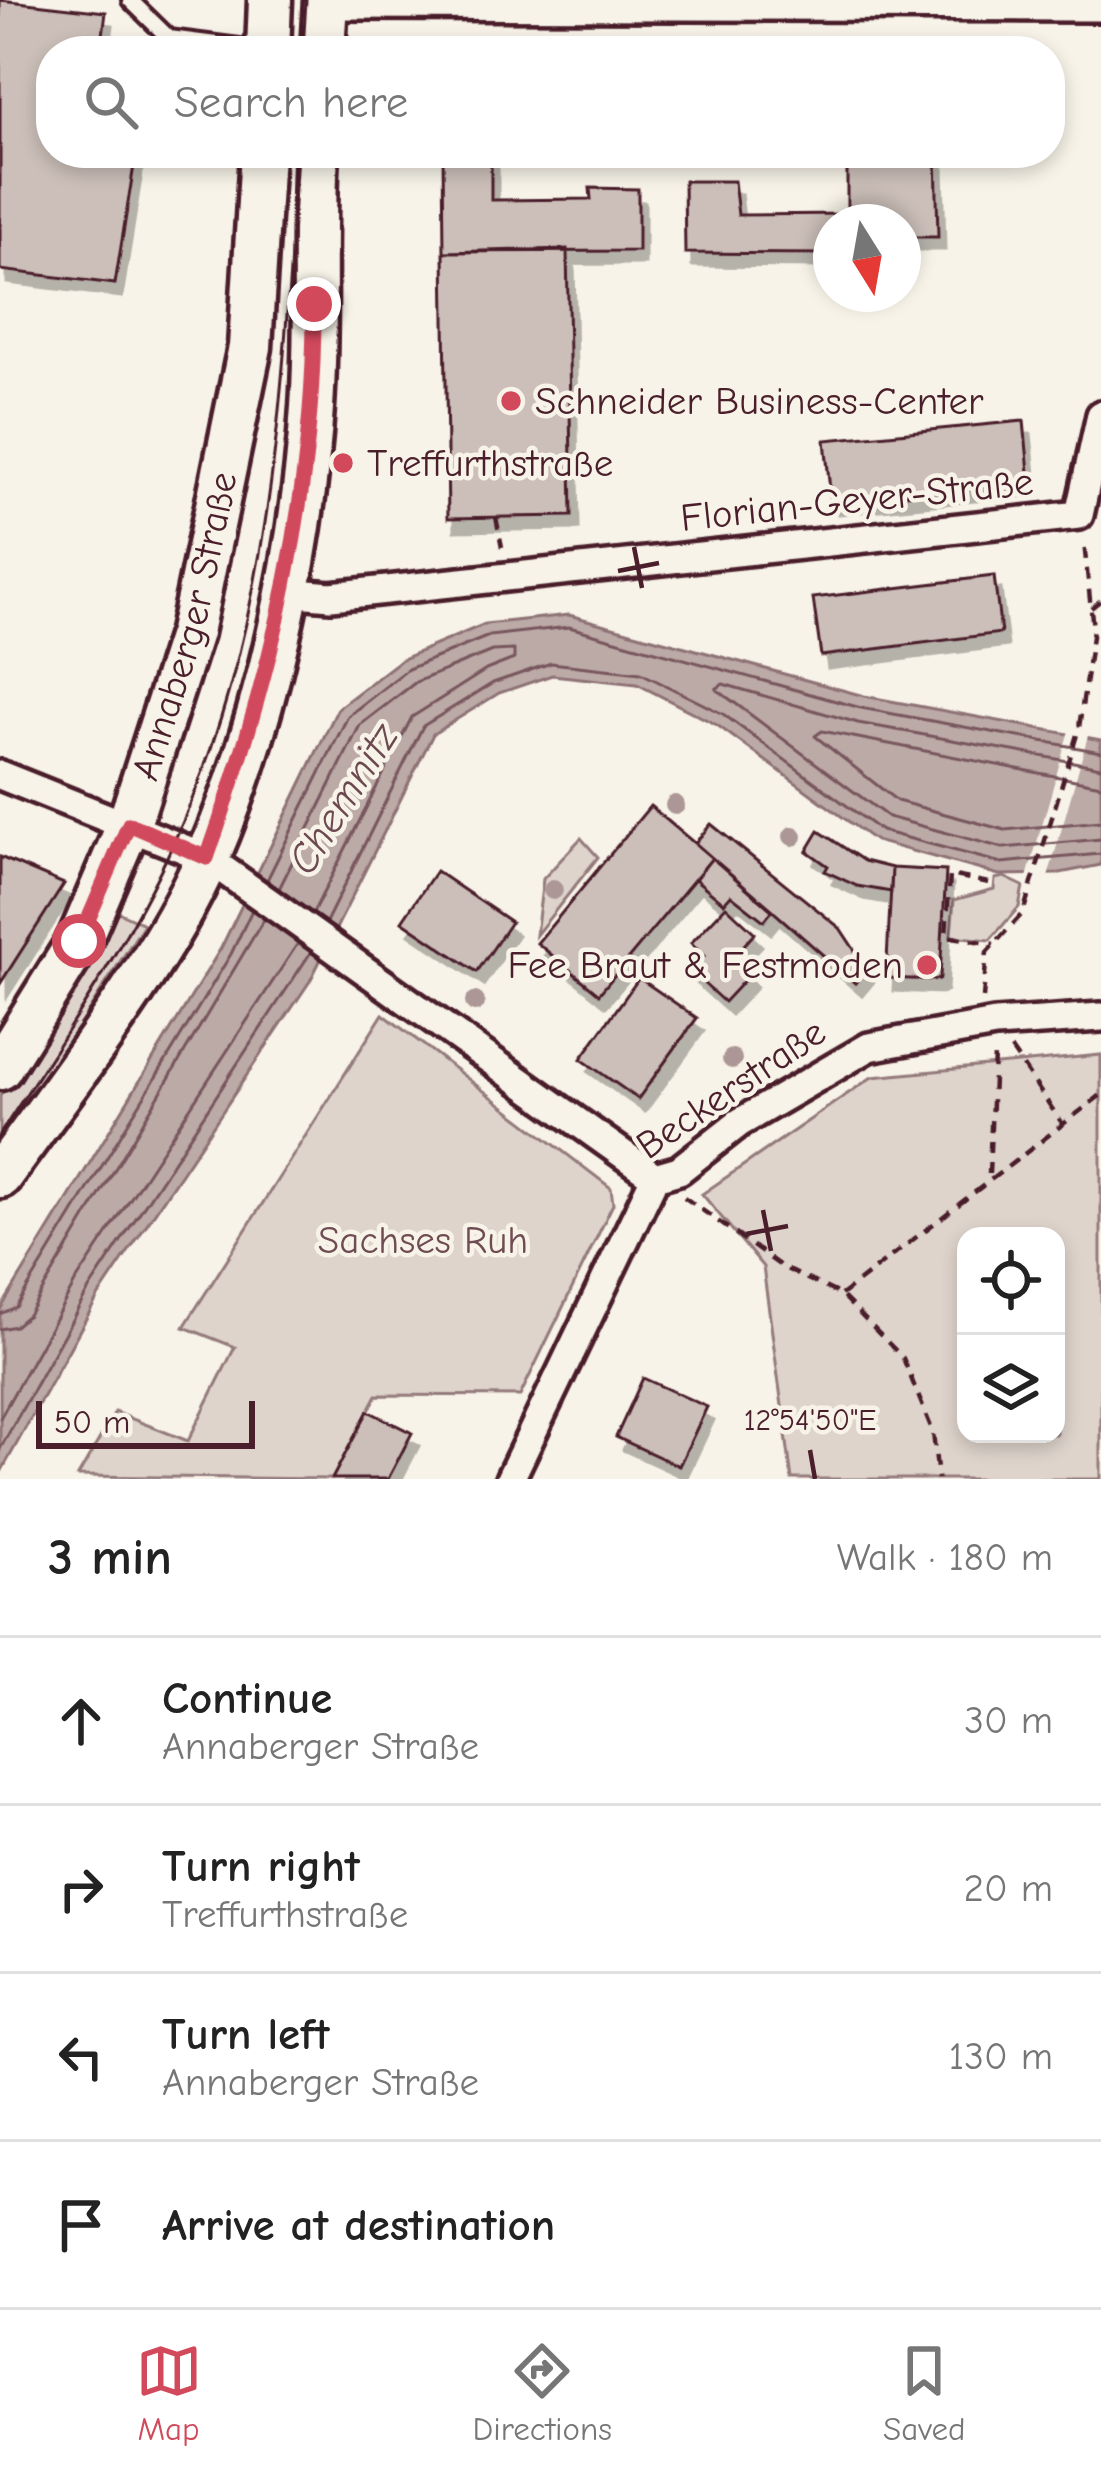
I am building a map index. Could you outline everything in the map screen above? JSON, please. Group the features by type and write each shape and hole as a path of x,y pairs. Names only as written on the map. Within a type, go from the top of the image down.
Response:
{"main road":[{"path":"269,36 270,0"},
{"path":"324,36 326,3"},
{"name":"Annaberger Straße","path":"0,1068 79,941 129,824 191,632 236,438 250,346 261,168"},
{"name":"Annaberger Straße","path":"0,1176 216,864 286,592 312,410 317,168"}],"street":[{"path":"326,3 1101,7"},
{"path":"1079,515 1101,415"},
{"name":"Florian-Geyer-Straße","path":"286,592 331,596 1079,515"},
{"path":"0,775 129,824 216,864 655,1177"},
{"name":"Beckerstraße","path":"510,1479 655,1177 679,1170 739,1123 869,1047 995,1024 1101,1016"}],"lane":[{"path":"130,0 168,36"}],"path":[{"path":"1062,1123 982,1006 987,952 1023,913 1079,728 1090,670 1091,608 1079,515"},
{"path":"1091,608 1101,600"},
{"path":"1090,670 1101,673"},
{"path":"989,883 950,874 946,936 994,944"},
{"path":"989,1176 995,1024"},
{"path":"841,1295 989,1176 1101,1095"},
{"path":"655,1177 782,1268 841,1295 903,1358 933,1432 938,1479"}],"green space":[{"path":"581,838 598,857 536,935 543,879"},
{"path":"1004,877 1023,886 1019,907 990,940 951,936 954,900 994,889 995,879"},
{"path":"107,907 144,924 0,1150 0,1096 71,990"},
{"name":"Sachses Ruh","path":"383,1014 611,1188 613,1204 520,1396 377,1395 332,1479 78,1476 115,1412 188,1441 235,1347 184,1327"},
{"path":"1101,1055 1101,1479 792,1479 763,1267 702,1194 872,1077"}],"water":[{"name":"Chemnitz","path":"569,615 864,696 1101,740 1101,865 1055,874 999,875 875,841 717,725 637,684 552,675 499,693 433,734 310,981 98,1297 0,1474 0,1310 221,948 338,708 402,659 485,624"}],"pier":[{"path":"1070,727 1089,732 1047,881 1026,881"}],"building":[{"path":"0,0 106,12 103,36 36,36 36,168 134,168 115,284 0,270"},
{"path":"443,168 491,168 491,200 591,199 590,188 638,189 638,251 444,252"},
{"path":"847,168 936,168 938,237 921,237 921,204 847,204"},
{"path":"684,181 734,181 738,215 813,214 813,254 685,253"},
{"path":"567,249 572,516 448,518 444,252"},
{"path":"1024,421 1030,482 831,501 825,440"},
{"path":"994,576 1001,633 821,656 813,598"},
{"path":"650,806 712,858 599,994 537,943"},
{"path":"711,824 840,928 867,969 855,983 695,843"},
{"path":"819,831 864,861 892,868 891,892 857,886 825,871 828,866 807,851"},
{"path":"0,857 64,884 0,984"},
{"path":"712,858 773,910 764,921 731,895 724,903 695,879"},
{"path":"892,868 946,871 940,977 935,980 886,978"},
{"path":"436,871 511,922 477,972 402,921"},
{"path":"726,906 755,933 733,957 750,974 724,1002 690,971 704,956 691,943"},
{"path":"639,978 697,1018 638,1099 581,1059"},
{"path":"643,1378 707,1407 679,1466 616,1437"},
{"path":"368,1411 412,1433 388,1479 332,1479"}],"tram line":[{"path":"304,36 306,0"},
{"path":"0,1134 154,884 206,763 233,678 268,506 296,168"}],"place":[{"name":"Schneider Business-Center","path":"511,401"},
{"name":"Treffurthstraße","path":"343,463"},
{"name":"Fee Braut & Festmoden","path":"927,965"}],"route":[{"path":"79,941 129,824 207,858 254,716 292,566 312,410 314,304"}]}
